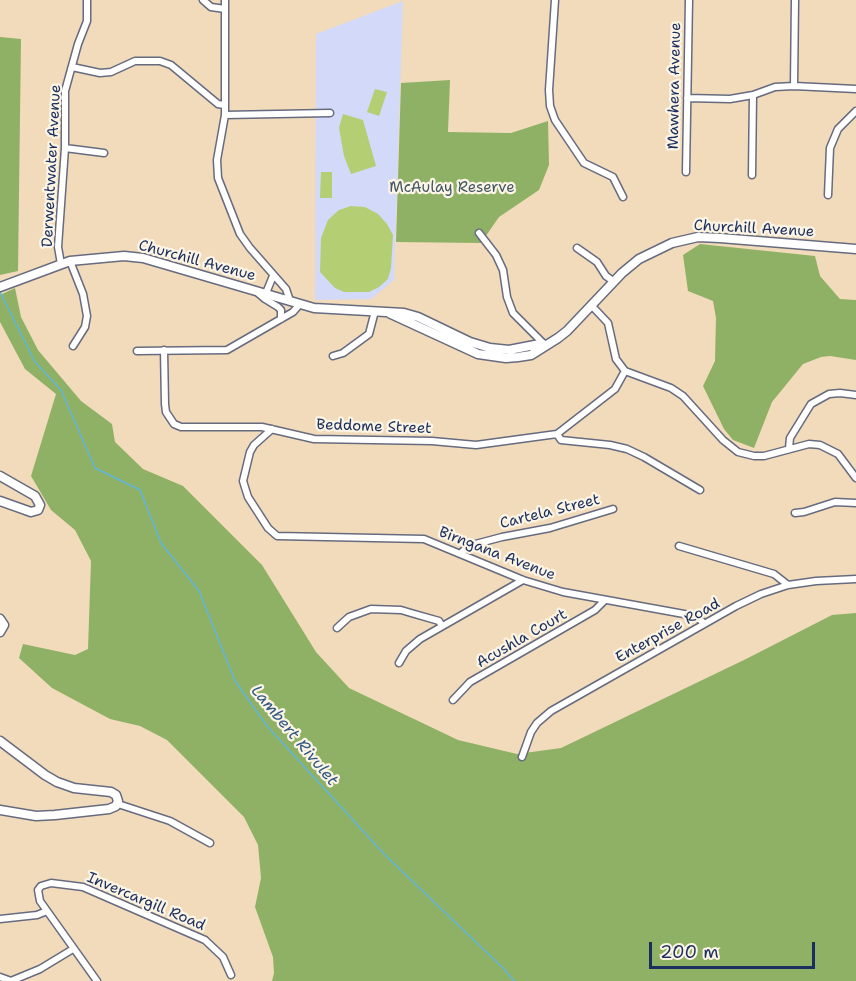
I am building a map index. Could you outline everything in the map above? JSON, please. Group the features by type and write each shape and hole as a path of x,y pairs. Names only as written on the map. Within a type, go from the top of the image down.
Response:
{"street":[{"name":"Derwentwater Avenue","path":"73,346 85,327 87,316 83,294 58,247 65,148 65,90 87,21 87,0"},
{"path":"203,0 211,7 225,9"},
{"path":"225,0 225,115 217,160 218,178 240,234 285,290 290,301"},
{"path":"555,0 550,106 555,120 584,163 613,177 623,197"},
{"name":"Mawhera Avenue","path":"686,172 689,0"},
{"path":"794,86 795,0"},
{"path":"72,67 100,73 111,72 135,61 160,61 171,65 218,104 224,105"},
{"path":"687,98 730,99 775,87 856,89"},
{"path":"752,175 753,94"},
{"path":"828,195 829,160 833,138 838,129 856,111"},
{"path":"225,115 330,113"},
{"path":"65,148 104,153"},
{"path":"479,233 496,255 503,270 507,297 513,313 546,345"},
{"name":"Churchill Avenue","path":"1,286 66,263 118,255 143,258 300,304 319,308 389,313 469,350 490,357 506,358 531,355 567,331 613,281 639,259 660,247 698,237 856,249"},
{"path":"577,248 597,262 606,276 613,281"},
{"path":"266,293 273,276"},
{"path":"256,291 281,310 281,319"},
{"path":"137,351 227,350 293,312 300,304"},
{"path":"591,305 608,323 616,359 625,371 671,388 683,396 723,440 738,452 764,456 808,444 826,447 838,454 856,478"},
{"path":"333,356 344,353 369,334 375,311"},
{"name":"Beddome Street","path":"164,350 166,412 174,424 182,427 272,429 314,439 432,441 464,445 556,434"},
{"path":"625,371 615,389 556,434 561,440 627,449 700,490"},
{"path":"789,448 790,438 811,404 829,394 856,395"},
{"name":"Birngana Avenue","path":"272,429 250,452 243,481 248,497 268,528 277,536 416,538 432,541 523,580 562,592 695,616 704,623"},
{"path":"0,476 35,496 40,506 37,511 31,512 0,501"},
{"path":"795,513 835,502 856,503"},
{"name":"Cartela Street","path":"461,553 468,546 550,528 614,509"},
{"path":"679,546 774,574 788,585"},
{"name":"Enterprise Road","path":"522,757 531,732 537,723 551,711 704,623 760,594 788,585 856,579"},
{"path":"399,663 411,646 523,580"},
{"name":"Acushla Court","path":"453,700 470,682 596,610 604,600"},
{"path":"337,628 349,617 371,609 401,610 439,621 442,626"},
{"path":"0,619 4,625 0,632"},
{"path":"0,741 57,782 74,788 111,792 117,796 118,804"},
{"path":"0,810 36,816 109,809 118,804 170,821 210,843"},
{"name":"Invercargill Road","path":"97,981 46,911 37,895 42,886 51,883 83,887 205,940 223,957 231,975"},
{"path":"0,918 37,915 46,911"},
{"path":"0,977 11,981 40,969 73,949"}],"shaded area":[{"path":"403,1 394,280 371,299 315,300 316,34"}],"green space":[{"path":"0,37 21,39 18,271 0,275"},
{"name":"McAulay Reserve","path":"450,80 448,132 511,133 548,121 549,165 539,190 499,217 481,243 396,242 401,83"},
{"path":"375,89 387,92 379,116 367,112"},
{"path":"343,114 363,120 376,166 351,174 344,156 339,128"},
{"path":"321,172 332,172 332,198 320,198"},
{"path":"351,206 365,207 378,214 393,235 388,279 369,292 344,292 335,288 320,272 321,238 328,220 339,210"},
{"path":"700,244 815,256 820,276 840,299 856,300 856,360 830,356 803,364 772,402 754,448 733,440 724,429 703,386 715,361 716,318 713,301 688,291 683,255"},
{"path":"15,288 21,317 38,350 81,401 112,424 115,442 143,469 183,486 262,565 316,652 349,688 458,740 517,754 561,748 832,615 856,613 856,981 272,981 273,957 255,907 261,878 258,845 244,817 167,740 140,726 110,719 52,688 19,658 23,644 75,655 88,649 91,561 75,530 51,510 31,476 56,394 25,369 0,322 0,295"}],"waterway":[{"name":"Lambert Rivulet","path":"0,292 35,362 61,390 95,468 140,490 161,543 199,591 235,681 267,726 385,855 514,981"}]}
